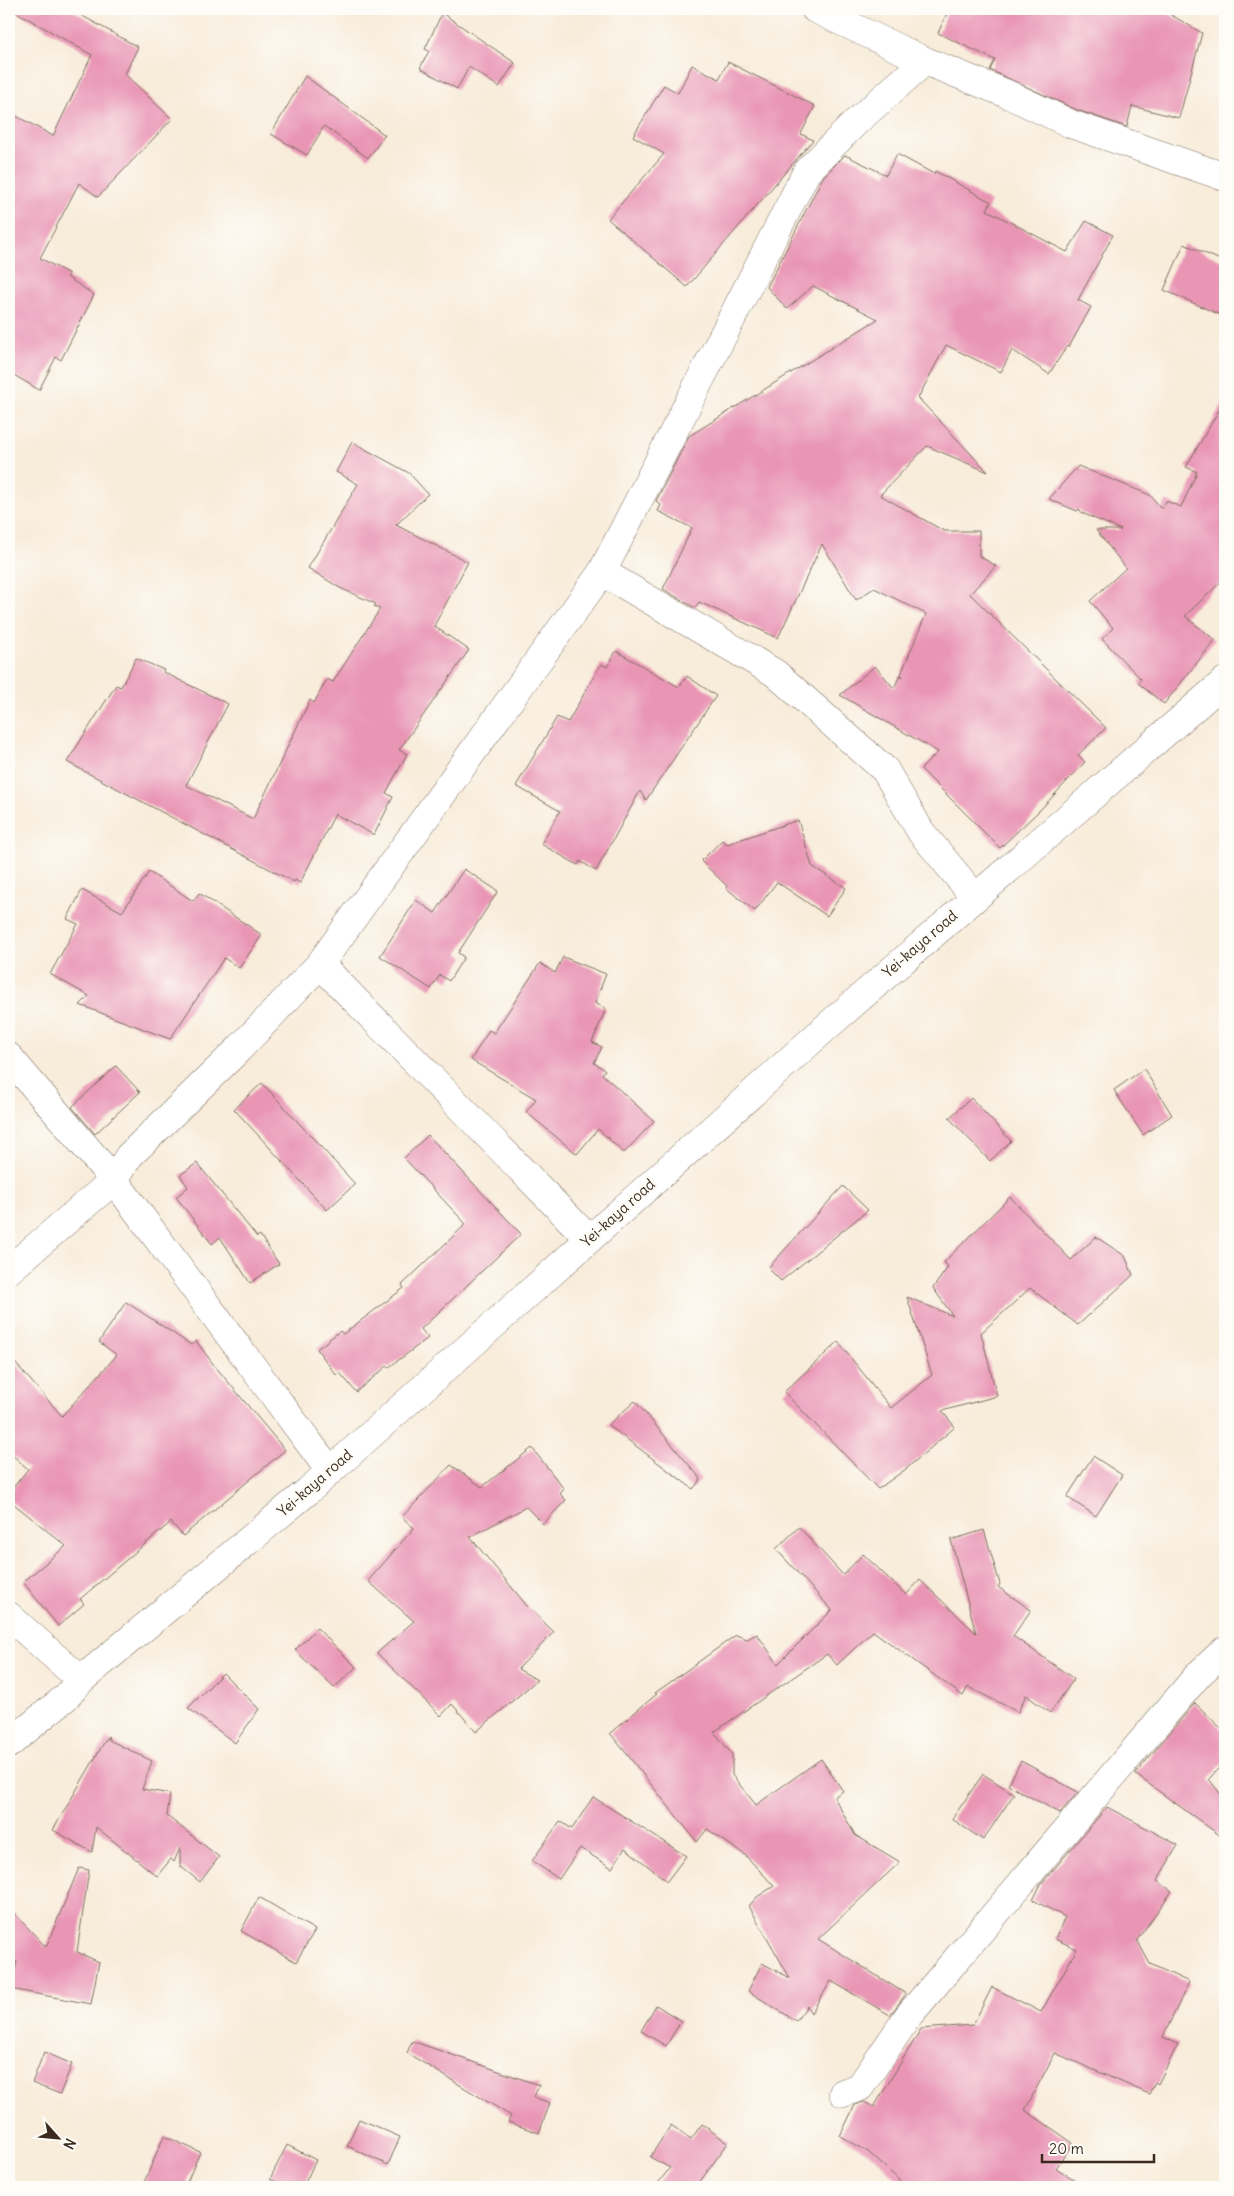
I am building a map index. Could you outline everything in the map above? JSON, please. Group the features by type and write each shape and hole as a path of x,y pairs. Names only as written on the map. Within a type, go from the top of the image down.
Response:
{"street":[{"path":"815,9 925,62 1005,93 1071,124 1225,176"},
{"path":"9,1270 114,1180 129,1156 239,1049 320,964 602,572 807,172 856,122 925,62"},
{"path":"602,572 782,680 885,770 921,832 974,896"},
{"name":"Yei-kaya road","path":"9,1744 66,1697 81,1680 330,1470 974,896 1225,681"},
{"path":"320,964 589,1239"},
{"path":"9,1057 114,1180 330,1470"},
{"path":"9,1616 81,1680"},
{"path":"844,2093 860,2087 909,2015 1199,1674 1225,1650"}],"building":[{"path":"11,9 70,9 138,47 125,74 172,119 98,197 79,183 40,258 69,274 67,277 94,295 61,360 56,357 39,390 9,372 9,112 53,136 92,55"},
{"path":"949,9 1161,9 1202,33 1179,118 1132,106 1127,127 1077,110 990,70 995,60 938,33"},
{"path":"442,13 515,63 499,87 469,67 457,89 420,68 429,51 425,49"},
{"path":"728,62 815,106 801,134 813,140 687,287 608,219 664,154 633,136 664,85 678,93 692,65 719,79"},
{"path":"305,76 385,135 368,158 324,126 307,155 271,134"},
{"path":"897,154 934,174 935,171 991,202 987,210 1067,252 1086,221 1113,235 1078,300 1091,307 1069,347 1067,346 1049,374 1012,350 1001,372 946,345 918,398 988,472 927,446 880,495 944,531 979,531 979,556 996,566 970,594 1106,728 1078,755 1085,762 1041,809 1000,848 921,769 938,752 840,695 875,666 894,688 900,675 903,677 901,674 926,614 874,588 856,600 822,544 778,638 699,602 695,608 663,589 692,528 658,511 661,505 656,501 689,436 878,319 813,286 787,309 767,287 823,177 845,155 886,175"},
{"path":"1184,244 1225,262 1225,317 1164,290"},
{"path":"1225,400 1225,578 1185,616 1215,640 1164,704 1138,683 1141,679 1102,639 1113,628 1090,601 1126,568 1096,530 1121,530 1082,513 1079,509 1077,511 1049,499 1078,466 1150,495 1162,509 1166,501 1181,507 1197,472 1186,467"},
{"path":"352,442 409,473 428,494 396,525 468,562 434,626 469,650 399,750 407,754 386,793 393,797 374,835 335,814 300,883 295,880 294,882 67,762 116,685 121,687 136,658 164,670 163,672 228,704 186,785 253,819 310,700 314,703 327,679 333,682 380,609 374,606 376,604 340,588 308,568 358,484 336,472"},
{"path":"616,651 679,687 687,676 716,696 646,800 640,791 596,871 580,861 578,865 541,844 560,811 516,786 557,717 568,722 601,664 607,667"},
{"path":"798,820 812,866 846,888 827,916 777,882 755,911 726,888 727,886 701,861 722,840 727,844"},
{"path":"464,869 498,891 458,953 464,957 449,981 440,975 431,989 380,956 416,900 435,913"},
{"path":"149,872 193,901 199,893 262,935 239,968 224,958 170,1039 80,1005 89,996 50,974 78,924 67,919 82,890 122,912"},
{"path":"563,957 606,974 595,1003 606,1009 592,1042 602,1047 594,1063 605,1070 602,1074 654,1121 624,1153 598,1129 577,1154 526,1112 536,1099 471,1060 489,1030 494,1033 540,963 555,973"},
{"path":"116,1066 140,1092 95,1134 72,1107"},
{"path":"1144,1069 1172,1115 1143,1135 1114,1090"},
{"path":"262,1083 355,1184 327,1210 234,1109"},
{"path":"971,1098 1011,1141 990,1161 949,1118"},
{"path":"428,1135 521,1234 421,1329 428,1338 388,1368 387,1366 356,1392 340,1373 336,1375 317,1349 340,1331 343,1334 404,1288 402,1285 466,1224 404,1158"},
{"path":"197,1163 257,1237 260,1235 279,1264 250,1283 220,1237 212,1244 176,1197 188,1187 180,1175"},
{"path":"843,1186 868,1210 781,1281 768,1268"},
{"path":"1010,1197 1071,1260 1096,1237 1125,1256 1133,1275 1078,1325 1030,1288 981,1333 997,1396 942,1411 955,1427 906,1469 878,1489 784,1392 838,1342 891,1408 932,1375 907,1297 953,1316 933,1288 948,1267 944,1262"},
{"path":"126,1302 191,1345 196,1341 285,1450 183,1536 171,1522 80,1599 84,1604 58,1626 23,1582 66,1546 9,1500 9,1493 28,1469 9,1452 9,1356 62,1416 117,1355 99,1342"},
{"path":"635,1401 701,1479 693,1489 608,1425"},
{"path":"532,1448 564,1489 560,1494 566,1500 543,1524 526,1507 470,1537 528,1607 554,1632 518,1669 537,1680 476,1732 452,1704 441,1716 377,1653 414,1621 368,1581 414,1528 402,1517 451,1465 482,1487"},
{"path":"1093,1456 1122,1475 1096,1516 1067,1497"},
{"path":"799,1527 843,1575 863,1554 906,1595 920,1580 976,1633 951,1540 984,1530 1000,1584 998,1587 1031,1610 1013,1636 1074,1679 1050,1713 1026,1695 1018,1712 968,1687 963,1696 873,1631 837,1665 827,1654 714,1732 732,1754 732,1775 756,1805 821,1759 843,1791 834,1797 855,1835 900,1862 818,1939 906,1994 890,2015 831,1981 811,2013 807,2006 796,2021 748,1991 762,1963 790,1978 749,1906 757,1897 774,1886 745,1855 707,1829 697,1842 610,1733 657,1694 655,1693 736,1635 747,1639 757,1634 778,1664 832,1610 776,1549"},
{"path":"317,1628 356,1667 334,1688 295,1650"},
{"path":"223,1673 259,1709 235,1743 188,1708"},
{"path":"1195,1703 1225,1732 1225,1761 1209,1779 1225,1800 1225,1839 1135,1774"},
{"path":"108,1736 109,1740 152,1761 142,1789 170,1794 167,1816 219,1857 200,1882 180,1866 180,1848 174,1862 171,1859 157,1876 96,1827 92,1852 53,1830"},
{"path":"1021,1761 1078,1792 1060,1813 1008,1785"},
{"path":"983,1774 1014,1794 983,1840 952,1819"},
{"path":"593,1797 686,1856 667,1881 625,1848 612,1868 580,1848 559,1879 532,1861 560,1821 572,1829"},
{"path":"1107,1807 1178,1845 1157,1881 1172,1891 1137,1940 1150,1964 1189,1982 1163,2037 1178,2044 1158,2084 1155,2082 1149,2094 1055,2053 1025,2110 1073,2143 1056,2168 1086,2187 907,2187 867,2151 840,2136 855,2105 864,2102 874,2107 921,2029 973,2025 992,1987 1041,2012 1077,1949 1055,1939 1065,1917 1033,1900 1041,1884"},
{"path":"79,1868 89,1870 77,1952 99,1962 91,2004 10,1989 17,1962 9,1960 9,1908 46,1947"},
{"path":"259,1897 315,1930 296,1962 241,1931"},
{"path":"656,2005 681,2021 666,2046 641,2031"},
{"path":"412,2041 539,2085 534,2097 550,2103 539,2133 508,2122 511,2116 407,2053"},
{"path":"44,2052 72,2064 60,2094 32,2083"},
{"path":"359,2119 400,2137 388,2165 347,2146"},
{"path":"702,2124 728,2143 696,2187 655,2187 670,2168 650,2157 671,2125 691,2139"},
{"path":"164,2136 200,2152 185,2187 142,2187"},
{"path":"287,2145 316,2160 303,2187 286,2187 270,2179"}]}
